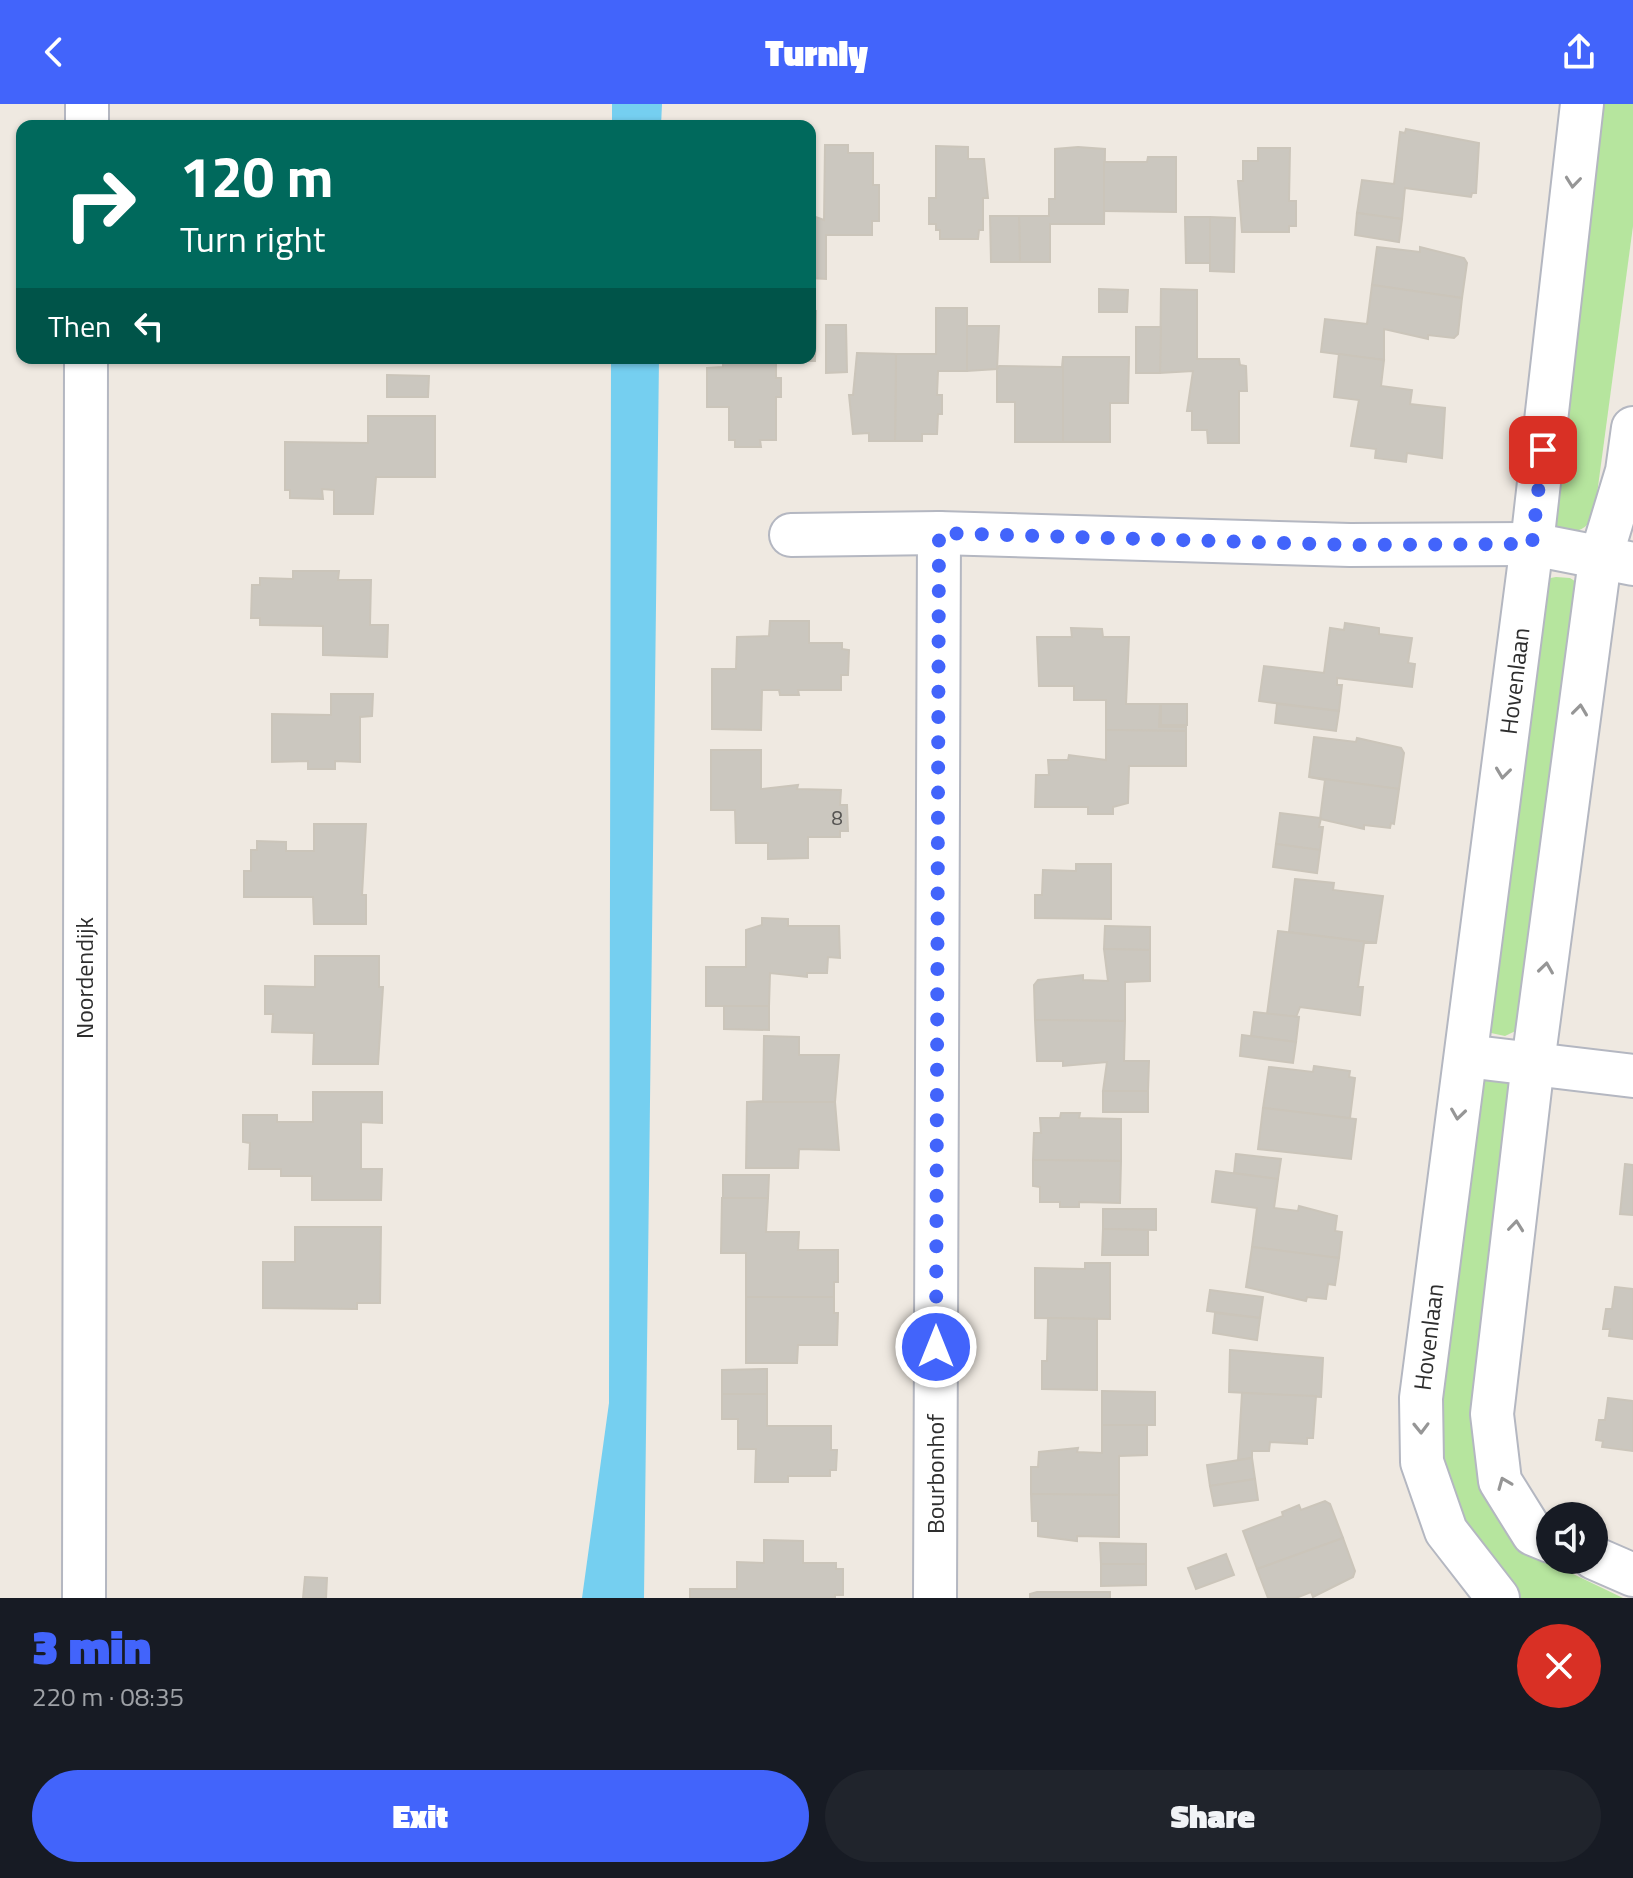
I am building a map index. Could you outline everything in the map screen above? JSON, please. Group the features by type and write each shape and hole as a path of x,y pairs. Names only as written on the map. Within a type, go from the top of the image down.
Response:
{"street":[{"name":"Hovenlaan","path":"1498,1598 1446,1531 1422,1462 1421,1398 1532,544 1582,104"},
{"name":"Noordendijk","path":"84,1598 86,364"},
{"path":"1536,1535 1500,1481 1492,1414 1533,1063 1616,562 1633,428"},
{"path":"791,535 939,533 1350,545 1532,544 1616,562"},
{"name":"Bourbonhof","path":"935,1598 939,533"},
{"path":"1466,1056 1633,1076"},
{"path":"1608,1564 1633,1575"}],"green space":[{"path":"1601,104 1633,104 1633,226 1595,509 1582,529 1564,532 1557,531 1548,518"},
{"path":"1570,578 1581,585 1528,1025 1505,1036 1491,1033 1482,1021 1545,579"},
{"path":"1489,1079 1510,1083 1484,1367 1536,1539 1536,1574 1573,1574 1623,1598 1519,1598 1475,1552 1435,1453 1479,1083"}],"water":[{"path":"612,104 662,104 661,120 612,120"},
{"path":"611,364 659,364 644,1598 582,1598 609,1403"}],"building":[{"path":"1406,129 1479,143 1476,193 1472,193 1471,197 1405,188 1402,219 1357,213 1362,180 1394,184 1400,132 1405,133"},
{"path":"825,145 848,145 848,153 873,153 873,185 879,185 879,221 872,221 872,235 826,235 826,279 816,278 816,217 824,220"},
{"path":"936,146 968,147 968,159 984,159 988,198 983,198 983,230 979,230 978,239 940,239 936,224 929,224 929,198 936,198"},
{"path":"1258,148 1290,148 1289,201 1296,201 1296,226 1289,226 1289,232 1242,232 1238,181 1243,181 1243,161 1258,161"},
{"path":"1055,149 1105,149 1104,224 1050,224 1050,262 1020,262 1019,216 1049,216 1049,199 1055,199"},
{"path":"1148,157 1176,157 1176,212 1104,211 1104,162 1147,162"},
{"path":"1357,213 1402,219 1399,242 1355,235"},
{"path":"990,216 1019,216 1020,262 991,262"},
{"path":"1185,217 1210,217 1210,263 1186,263"},
{"path":"1210,217 1235,218 1234,272 1210,271"},
{"path":"1377,247 1420,252 1420,247 1464,258 1467,263 1462,298 1372,285"},
{"path":"1372,285 1462,298 1458,334 1454,338 1428,335 1428,339 1384,329 1384,360 1321,352 1325,319 1367,324"},
{"path":"1099,289 1128,290 1127,312 1099,312"},
{"path":"1161,289 1197,290 1197,359 1239,359 1240,365 1246,366 1247,391 1239,391 1239,443 1208,443 1207,430 1192,430 1192,411 1187,411 1193,371 1160,373"},
{"path":"936,308 967,308 967,371 938,371 937,395 942,395 942,414 938,414 937,434 922,434 922,441 895,441 896,354 936,354"},
{"path":"826,325 846,325 847,372 826,373"},
{"path":"967,326 999,326 997,369 967,371"},
{"path":"1136,327 1161,327 1160,373 1136,373"},
{"path":"857,353 896,354 895,441 869,441 869,433 853,434 849,395 853,395"},
{"path":"1339,354 1384,360 1381,386 1412,390 1410,404 1445,408 1442,458 1407,453 1406,462 1375,458 1376,449 1351,446 1359,400 1334,397"},
{"path":"1063,357 1129,357 1128,403 1110,403 1110,442 1063,442"},
{"path":"1063,357 1063,442 1015,442 1015,402 997,402 997,369 999,366 1062,367"},
{"path":"723,364 776,364 776,378 781,378 781,397 776,397 776,440 760,440 761,447 735,447 735,440 729,440 729,407 707,407 707,368 723,367"},
{"path":"387,375 429,376 428,397 387,397"},
{"path":"368,416 435,416 435,477 376,477 373,514 334,514 334,490 322,489 323,499 290,498 290,490 285,490 285,442 368,443"},
{"path":"293,571 339,571 338,580 371,580 370,625 388,625 387,657 323,655 323,626 260,625 260,618 251,618 252,585 260,585 260,578 293,579"},
{"path":"770,621 809,621 809,643 842,643 842,649 849,650 848,675 841,675 841,690 798,690 799,695 780,695 779,690 762,690 761,730 712,729 712,669 736,669 737,637 769,636"},
{"path":"1345,623 1379,628 1379,634 1412,638 1408,663 1415,664 1412,687 1337,678 1337,685 1342,685 1339,711 1259,701 1264,666 1324,673 1330,628 1344,630"},
{"path":"1071,628 1102,629 1103,637 1129,637 1126,704 1160,704 1159,727 1186,727 1186,731 1106,730 1106,700 1074,700 1074,686 1039,686 1037,637 1072,637"},
{"path":"331,694 373,694 372,716 360,717 360,762 335,761 335,769 308,769 308,761 272,762 272,714 331,715"},
{"path":"1161,704 1187,704 1187,725 1161,725"},
{"path":"1277,704 1339,711 1336,731 1275,723"},
{"path":"1106,730 1186,731 1186,766 1129,766 1128,803 1113,807 1113,814 1088,814 1088,807 1035,807 1036,775 1049,775 1048,760 1068,760 1069,755 1106,760"},
{"path":"1314,737 1356,742 1357,738 1401,748 1404,753 1399,789 1309,777"},
{"path":"711,750 761,750 761,789 798,785 797,789 841,790 840,805 847,805 848,831 840,831 840,837 808,837 808,858 768,859 768,843 736,843 735,810 711,810"},
{"path":"1309,777 1399,789 1394,824 1391,823 1390,828 1364,825 1364,829 1320,819 1325,780"},
{"path":"1280,813 1321,818 1320,850 1276,844"},
{"path":"314,824 366,824 362,895 366,895 366,924 314,924 313,897 244,897 244,871 251,871 251,850 257,850 257,841 286,842 286,851 314,851"},
{"path":"1276,844 1320,850 1317,873 1273,867"},
{"path":"1076,864 1111,864 1111,919 1035,918 1035,895 1042,895 1043,870 1076,871"},
{"path":"1295,879 1334,883 1333,890 1383,896 1376,943 1289,932"},
{"path":"762,918 788,919 788,926 839,926 840,958 828,957 827,973 807,973 807,977 770,973 769,1006 706,1006 706,967 746,967 746,930 762,925"},
{"path":"1105,926 1150,927 1150,950 1104,949"},
{"path":"1278,931 1376,943 1364,943 1358,987 1363,987 1360,1015 1300,1007 1296,1017 1267,1014"},
{"path":"1104,949 1150,950 1150,981 1125,982 1125,1021 1035,1020 1034,985 1038,980 1083,975 1083,980 1108,981"},
{"path":"315,956 379,956 379,987 383,987 378,1064 313,1064 314,1033 272,1032 273,1014 265,1014 265,986 315,987"},
{"path":"724,1006 769,1006 769,1030 724,1029"},
{"path":"1254,1012 1299,1017 1296,1042 1251,1036"},
{"path":"1035,1020 1125,1021 1124,1061 1149,1061 1148,1091 1103,1091 1107,1062 1063,1066 1063,1061 1037,1061"},
{"path":"1242,1035 1296,1042 1293,1063 1240,1056"},
{"path":"764,1036 799,1037 799,1055 839,1055 835,1102 747,1102 763,1101"},
{"path":"1314,1066 1350,1071 1349,1077 1355,1078 1350,1118 1263,1108 1269,1067 1313,1072"},
{"path":"1103,1091 1148,1091 1148,1112 1103,1112"},
{"path":"313,1092 382,1092 382,1123 361,1122 361,1169 382,1169 381,1200 312,1200 312,1176 281,1176 281,1169 249,1169 250,1143 243,1142 243,1115 277,1115 277,1122 313,1122"},
{"path":"747,1102 835,1102 839,1150 799,1149 798,1168 746,1168"},
{"path":"1263,1108 1356,1119 1351,1159 1258,1149"},
{"path":"1061,1113 1080,1113 1079,1118 1121,1119 1121,1161 1033,1160 1034,1133 1041,1133 1040,1118 1060,1118"},
{"path":"1236,1154 1281,1159 1278,1179 1234,1173"},
{"path":"1033,1160 1121,1161 1120,1203 1079,1202 1079,1207 1060,1207 1060,1202 1040,1202 1040,1187 1033,1186"},
{"path":"1625,1164 1633,1165 1633,1215 1620,1214"},
{"path":"1216,1171 1278,1179 1274,1208 1298,1211 1299,1206 1337,1216 1335,1231 1342,1232 1339,1258 1252,1247 1257,1208 1212,1202"},
{"path":"723,1175 769,1175 768,1198 723,1198"},
{"path":"722,1198 768,1198 766,1232 799,1232 798,1250 838,1250 838,1282 834,1282 834,1297 746,1297 746,1253 721,1253"},
{"path":"1103,1209 1156,1209 1156,1230 1103,1229"},
{"path":"295,1227 381,1227 380,1303 357,1303 357,1309 263,1308 263,1262 295,1262"},
{"path":"1103,1229 1148,1230 1148,1255 1102,1255"},
{"path":"1252,1247 1339,1258 1335,1285 1328,1284 1326,1299 1307,1297 1306,1301 1246,1287"},
{"path":"1085,1263 1110,1263 1110,1319 1035,1318 1035,1268 1085,1269"},
{"path":"1615,1287 1633,1289 1633,1339 1609,1336 1610,1329 1603,1329 1606,1309 1612,1309"},
{"path":"1210,1290 1263,1297 1260,1318 1207,1311"},
{"path":"746,1297 834,1297 834,1313 838,1313 837,1345 798,1345 797,1363 746,1363"},
{"path":"1215,1313 1260,1318 1257,1340 1213,1333"},
{"path":"1048,1318 1097,1319 1097,1390 1042,1389 1042,1361 1047,1361"},
{"path":"1230,1350 1323,1358 1321,1397 1229,1392"},
{"path":"767,1369 767,1394 722,1394 722,1370"},
{"path":"1102,1391 1155,1392 1155,1425 1102,1425"},
{"path":"1242,1393 1316,1396 1313,1438 1307,1438 1307,1444 1270,1442 1269,1451 1252,1451 1252,1458 1238,1460"},
{"path":"722,1394 767,1394 767,1426 831,1426 831,1450 837,1450 836,1470 830,1470 830,1476 788,1476 788,1482 755,1482 756,1449 738,1449 738,1419 722,1419"},
{"path":"1608,1398 1633,1401 1633,1451 1602,1447 1603,1441 1596,1440 1599,1420 1605,1420"},
{"path":"1102,1425 1147,1425 1147,1455 1119,1456 1119,1495 1031,1494 1031,1467 1038,1467 1039,1452 1078,1448 1077,1452 1102,1453"},
{"path":"1252,1458 1255,1479 1210,1486 1207,1465"},
{"path":"1255,1479 1258,1500 1214,1506 1210,1486"},
{"path":"1031,1494 1119,1495 1119,1537 1077,1536 1077,1541 1038,1536 1038,1521 1032,1521"},
{"path":"1325,1501 1330,1504 1343,1538 1257,1569 1243,1531 1283,1516 1282,1512 1299,1505 1301,1510"},
{"path":"1343,1538 1355,1571 1353,1577 1313,1597 1311,1592 1296,1598 1268,1598 1257,1569"},
{"path":"764,1540 803,1541 803,1563 836,1563 836,1569 843,1569 843,1595 835,1595 835,1598 690,1598 690,1589 737,1589 737,1562 764,1563"},
{"path":"1100,1543 1146,1544 1146,1564 1101,1564"},
{"path":"1226,1554 1234,1575 1196,1589 1188,1568"},
{"path":"1101,1564 1146,1564 1146,1585 1101,1586"},
{"path":"305,1577 327,1578 326,1598 303,1598"},
{"path":"1110,1592 1110,1598 1030,1598 1030,1594"}],"route":[{"path":"936,1347 939,533 1350,545 1532,544 1543,450"}]}
